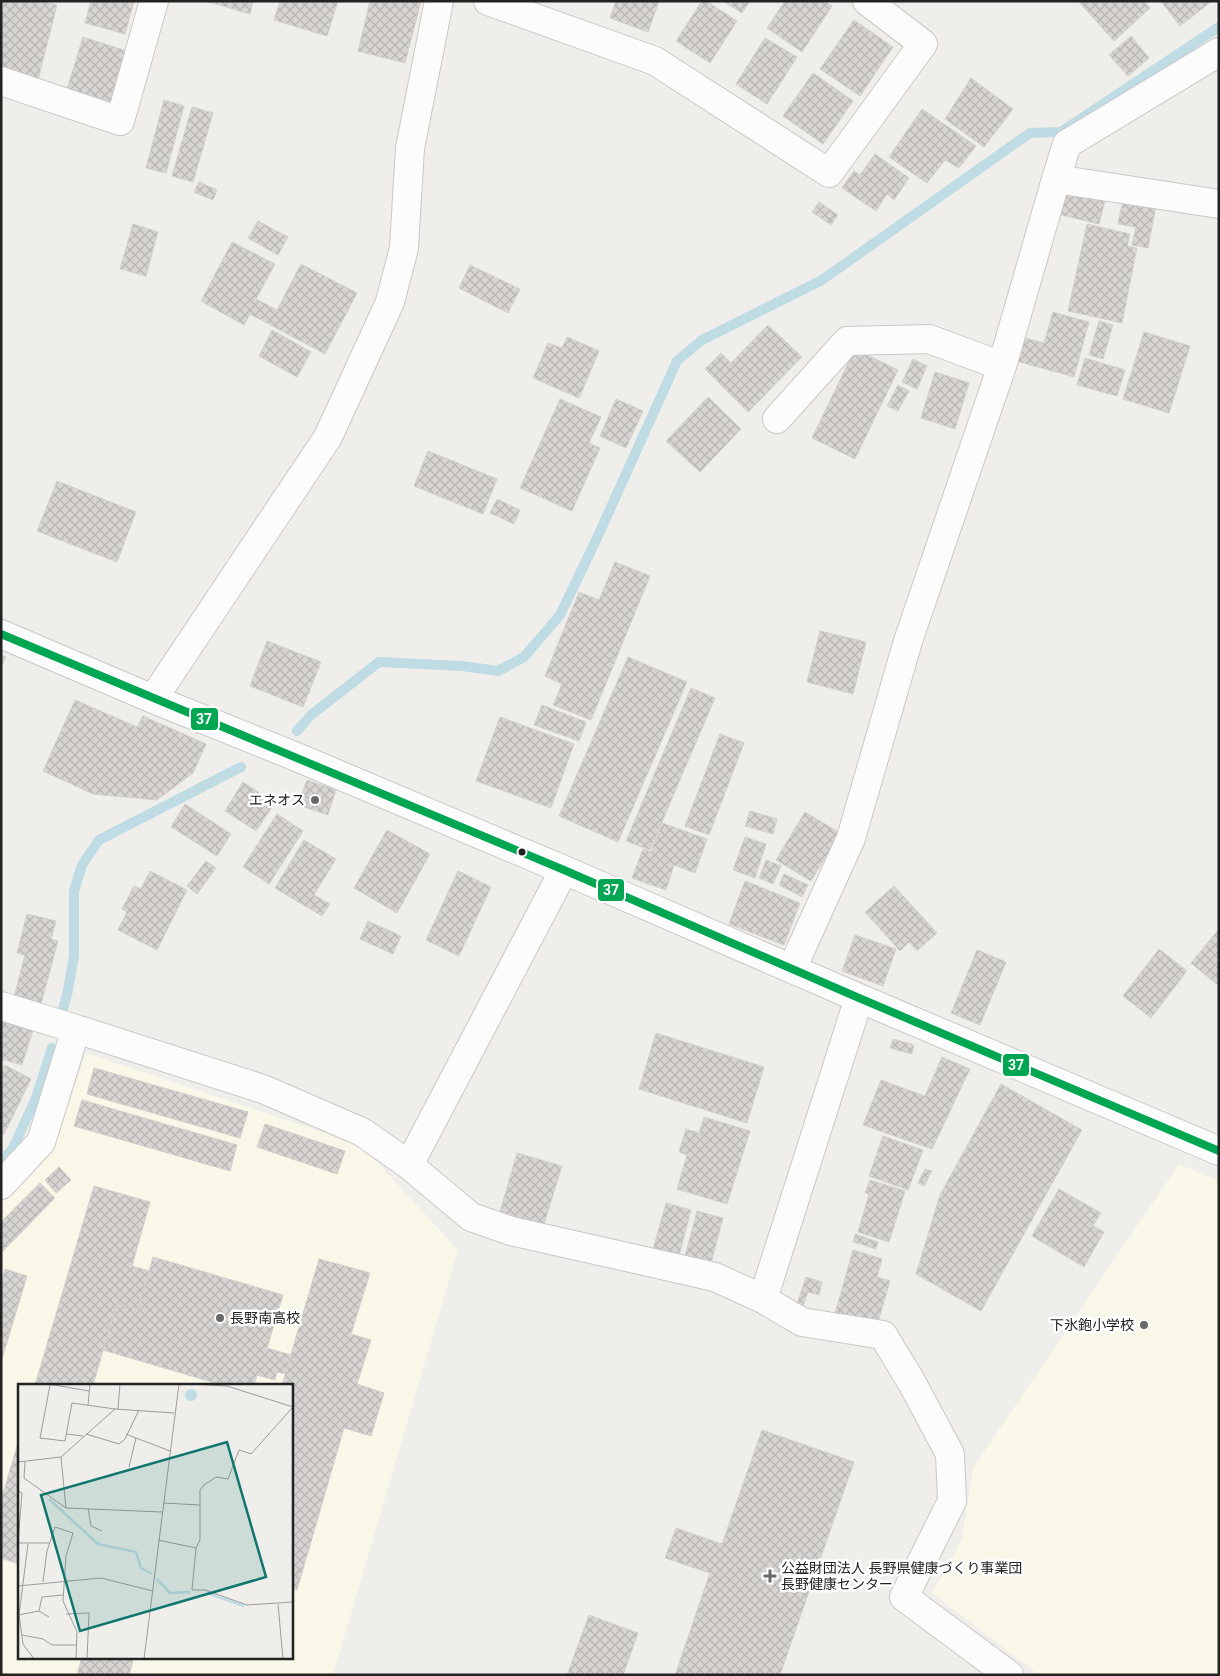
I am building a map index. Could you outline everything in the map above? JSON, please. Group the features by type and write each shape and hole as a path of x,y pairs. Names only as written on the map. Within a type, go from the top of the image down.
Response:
{"street":[{"path":"1,81 120,121 154,1"},
{"path":"153,699 328,437 390,302 404,248 410,148 439,1"},
{"path":"488,1 655,61 829,173 923,44 867,1"},
{"path":"792,969 851,838 908,641 1002,366 1067,144 1219,52"},
{"path":"1056,179 1219,204"},
{"path":"778,419 847,341 929,339 1002,366"},
{"path":"1,634 564,870 1219,1152"},
{"path":"409,1166 564,870"},
{"path":"762,1299 859,998"},
{"path":"1,1006 263,1089 362,1132 409,1166 472,1216 511,1232 715,1277 762,1299 802,1322 883,1335 912,1383 950,1454 952,1501 904,1597 1010,1675"},
{"path":"1,1184 41,1142 76,1029"}],"shaded area":[{"name":"長野南高校","path":"86,1053 361,1145 458,1250 333,1675 1,1675 1,1203 33,1170 59,1134"},
{"name":"下氷鉋小学校","path":"1179,1164 1219,1181 1219,1675 1039,1675 932,1593 962,1539 973,1468"}],"building":[{"path":"4,1 42,1 57,5 38,80 1,71 1,12"},
{"path":"91,1 134,1 125,34 85,23"},
{"path":"206,1 253,1 250,14"},
{"path":"280,1 338,1 327,36 274,20"},
{"path":"370,1 421,1 405,63 358,51"},
{"path":"616,1 659,1 648,32 610,18"},
{"path":"702,1 706,1 737,21 710,63 676,41"},
{"path":"723,1 750,1 742,13"},
{"path":"785,1 824,1 832,6 802,52 767,28"},
{"path":"1078,1 1144,1 1150,8 1114,41"},
{"path":"1161,1 1212,1 1180,26"},
{"path":"854,20 893,47 860,96 820,69"},
{"path":"1131,36 1149,58 1128,76 1109,55"},
{"path":"83,37 127,51 112,102 67,89"},
{"path":"765,38 797,57 767,104 736,84"},
{"path":"813,73 853,101 823,144 783,116"},
{"path":"971,78 1013,109 984,147 945,119"},
{"path":"164,100 184,106 166,173 146,168"},
{"path":"192,107 213,113 193,182 172,176"},
{"path":"922,109 976,146 959,168 945,160 927,183 889,157"},
{"path":"875,154 909,178 894,200 887,194 876,211 842,188 854,171 860,175"},
{"path":"199,182 217,190 213,200 194,192"},
{"path":"1064,188 1106,197 1099,224 1057,214"},
{"path":"1123,200 1156,206 1148,248 1132,245 1136,227 1118,224"},
{"path":"819,202 838,215 831,225 812,212"},
{"path":"258,221 288,237 278,255 248,238"},
{"path":"133,224 158,232 146,276 120,269"},
{"path":"1087,224 1130,234 1127,246 1137,248 1122,323 1068,311"},
{"path":"232,242 275,264 256,299 277,310 301,264 357,293 325,354 250,314 244,325 201,301"},
{"path":"470,265 520,289 508,313 459,288"},
{"path":"1053,312 1089,322 1074,377 1016,361 1022,337 1044,343"},
{"path":"1099,321 1113,325 1103,359 1089,355"},
{"path":"768,325 802,357 748,412 705,369 721,353 731,363"},
{"path":"272,330 311,352 297,377 259,356"},
{"path":"1144,332 1190,346 1169,413 1123,399"},
{"path":"567,337 599,351 579,398 533,378 548,343 562,348"},
{"path":"855,349 898,370 855,459 812,438"},
{"path":"1085,358 1125,370 1117,396 1077,385"},
{"path":"913,359 927,366 917,389 902,382"},
{"path":"935,372 969,383 955,429 921,418"},
{"path":"898,385 909,391 898,411 887,406"},
{"path":"708,397 741,429 700,472 666,441"},
{"path":"560,399 601,417 589,443 600,448 572,511 520,488"},
{"path":"616,399 643,411 626,448 600,436"},
{"path":"428,451 497,479 483,514 414,486"},
{"path":"57,481 136,512 117,562 37,531"},
{"path":"497,499 520,510 514,524 490,513"},
{"path":"615,562 650,576 591,720 553,705 562,684 545,676 579,592 599,600"},
{"path":"820,631 866,642 853,694 807,682"},
{"path":"267,641 321,662 303,707 250,686"},
{"path":"1,655 6,657 1,667"},
{"path":"628,657 687,682 618,842 559,816"},
{"path":"691,688 715,698 650,850 626,841"},
{"path":"75,700 137,727 143,716 206,744 193,773 157,800 93,794 43,771"},
{"path":"542,705 586,722 579,741 534,725"},
{"path":"500,717 574,744 551,808 476,781"},
{"path":"720,734 744,743 709,835 685,826"},
{"path":"307,780 336,790 328,815 298,805"},
{"path":"243,782 275,803 256,831 225,811"},
{"path":"185,804 231,834 217,856 171,827"},
{"path":"750,811 777,819 773,834 745,826"},
{"path":"805,812 840,833 811,881 776,860"},
{"path":"277,814 303,831 269,884 243,867"},
{"path":"662,823 707,839 695,873 674,865 666,890 632,878 643,849 651,852"},
{"path":"387,830 430,854 397,913 354,888"},
{"path":"745,837 766,844 755,878 733,870"},
{"path":"304,840 336,859 314,895 330,904 322,916 275,888"},
{"path":"766,860 781,866 773,884 759,878"},
{"path":"206,861 216,868 197,894 187,886"},
{"path":"150,871 187,890 157,950 118,930 127,912 122,909 134,886 141,889"},
{"path":"458,871 491,887 459,956 426,940"},
{"path":"784,874 808,885 802,897 779,885"},
{"path":"745,881 800,903 784,945 729,924"},
{"path":"894,886 937,933 917,951 909,942 900,951 865,912"},
{"path":"27,914 56,921 51,939 58,941 41,1004 14,997 25,955 17,953"},
{"path":"368,921 401,936 393,954 360,939"},
{"path":"1219,929 1219,986 1191,963"},
{"path":"855,935 896,949 883,986 842,971"},
{"path":"1159,949 1187,971 1151,1018 1123,996"},
{"path":"977,950 1006,962 980,1025 951,1013"},
{"path":"1,1017 34,1027 22,1065 1,1059"},
{"path":"656,1033 764,1067 747,1123 639,1089"},
{"path":"893,1039 914,1045 912,1054 890,1048"},
{"path":"942,1057 970,1069 932,1149 863,1125 881,1080 925,1096"},
{"path":"5,1065 31,1079 4,1134 1,1133 1,1072"},
{"path":"94,1068 248,1112 240,1138 87,1094"},
{"path":"1001,1084 1082,1130 981,1311 916,1274 940,1195"},
{"path":"82,1100 237,1145 230,1171 74,1126"},
{"path":"704,1117 750,1131 727,1204 677,1189 687,1155 679,1152 686,1129 699,1133"},
{"path":"265,1124 345,1151 337,1174 257,1147"},
{"path":"883,1136 923,1150 908,1190 869,1176"},
{"path":"517,1153 562,1166 544,1224 500,1212"},
{"path":"59,1167 71,1180 56,1193 45,1180"},
{"path":"925,1169 932,1171 924,1186 918,1183"},
{"path":"870,1180 905,1191 889,1242 858,1232 869,1194 865,1193"},
{"path":"40,1183 55,1198 1,1253 1,1222"},
{"path":"94,1186 150,1202 132,1266 149,1271 138,1309 117,1303 93,1384 35,1384"},
{"path":"1059,1189 1101,1213 1093,1226 1104,1232 1084,1267 1032,1236"},
{"path":"666,1203 691,1210 678,1260 652,1253"},
{"path":"697,1211 723,1218 710,1267 684,1260"},
{"path":"855,1234 878,1242 876,1249 853,1242"},
{"path":"853,1250 882,1259 877,1277 890,1281 876,1329 834,1317"},
{"path":"153,1257 283,1295 267,1348 291,1355 285,1374 277,1372 275,1380 257,1375 254,1384 219,1384 103,1350 117,1303 138,1309"},
{"path":"319,1259 370,1273 351,1334 371,1340 357,1384 384,1393 371,1436 344,1428 297,1590 292,1588 292,1384 282,1384"},
{"path":"5,1269 27,1276 1,1362 1,1283"},
{"path":"806,1277 822,1282 819,1295 808,1292 802,1309 796,1307"},
{"path":"762,1430 854,1462 780,1675 675,1675 710,1573 665,1558 676,1528 722,1544"},
{"path":"18,1443 18,1564 1,1558 1,1500"},
{"path":"589,1615 638,1633 623,1675 567,1675"},
{"path":"82,1658 134,1658 129,1675 77,1675"}],"waterway":[{"path":"297,731 311,715 379,662 462,666 498,671 524,657 560,615 677,361 702,340 822,280 1030,133 1061,132 1219,27"},
{"path":"68,990 74,956 74,891 82,865 99,840 241,767"},
{"path":"62,1013 68,991"},
{"path":"1,1162 12,1150 36,1098 52,1048"}],"transit line":[{"name":"37","path":"1,634 564,870 1219,1151"}],"place":[{"name":"エネオス","path":"315,800"},
{"name":"長野南高校","path":"220,1318"},
{"name":"下氷鉋小学校","path":"1144,1325"},
{"name":"公益財団法人 長野県健康づくり事業団 長野健康センター","path":"770,1576"}]}
